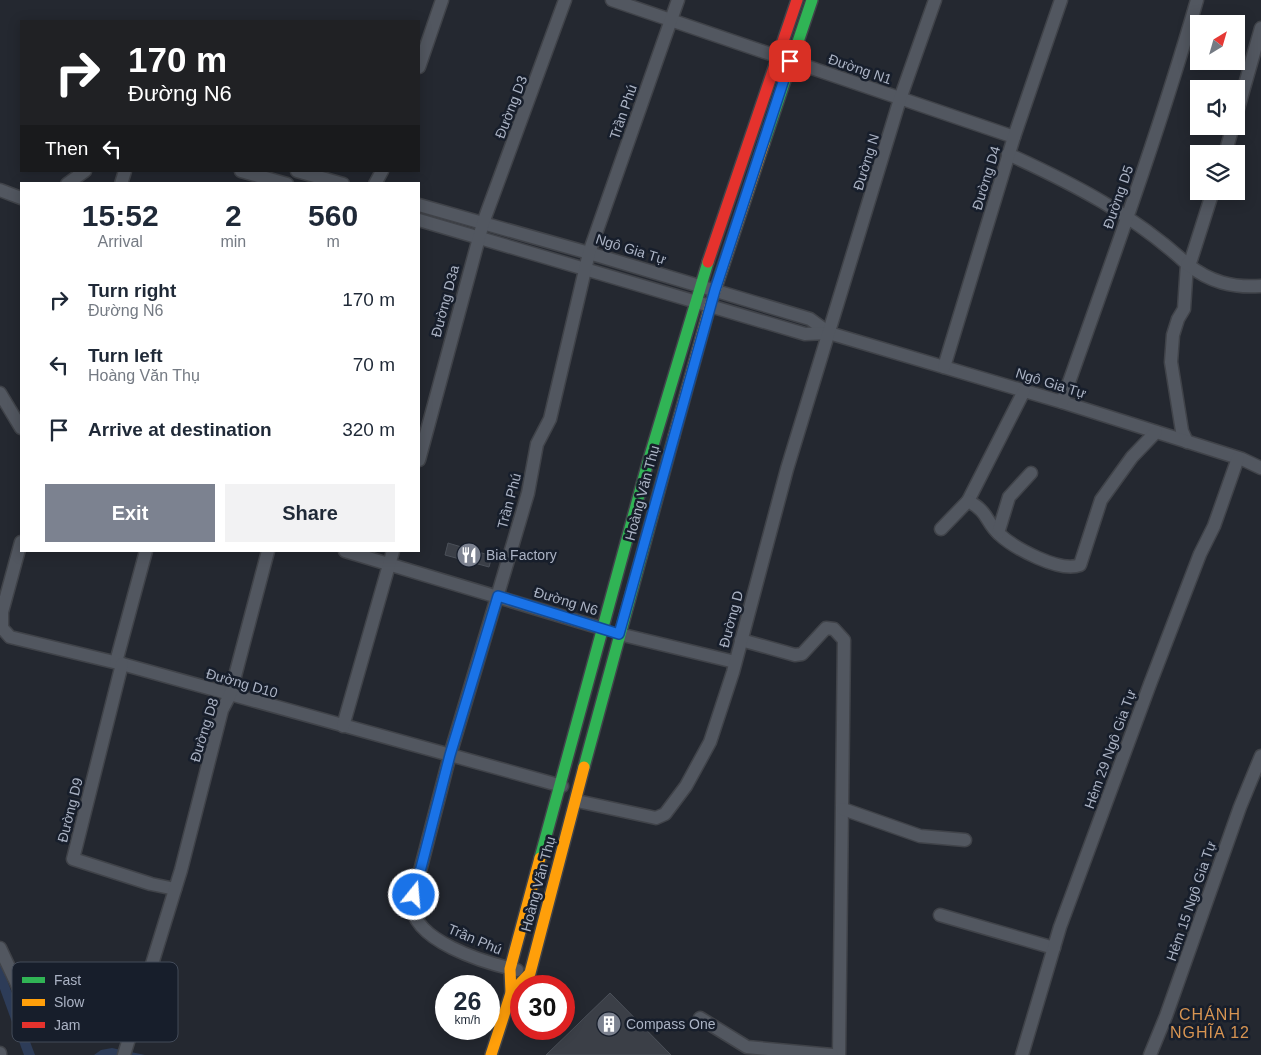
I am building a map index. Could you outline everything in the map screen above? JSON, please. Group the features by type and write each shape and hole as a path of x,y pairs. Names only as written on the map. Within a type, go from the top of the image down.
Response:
{"street":[{"path":"420,64 442,0"},
{"name":"Đường D3","path":"479,237 565,0"},
{"name":"Đường N1","path":"612,0 1014,137"},
{"name":"Trần Phú","path":"530,973 477,958 441,942 421,926 413,913 414,895 450,755 528,492 537,444 550,420 589,253 678,0"},
{"name":"Hoàng Văn Thụ","path":"510,975 510,968 551,827 648,462 670,387 728,199 797,0"},
{"name":"Hoàng Văn Thụ","path":"530,973 577,800 619,634 710,306 790,61 812,0"},
{"name":"Đường N","path":"830,333 900,99 935,0"},
{"name":"Đường D4","path":"944,367 1008,154 1061,0"},
{"name":"Đường D5","path":"1062,402 1179,63 1197,0"},
{"path":"1245,84 1261,28"},
{"path":"749,138 764,142"},
{"path":"1008,154 1070,182 1127,216 1150,231 1202,276 1227,286 1261,286"},
{"path":"70,182 84,172"},
{"path":"300,172 335,182"},
{"path":"248,175 278,182"},
{"path":"0,192 20,198"},
{"path":"728,199 743,204"},
{"path":"1187,442 1182,431 1171,362 1173,335 1178,319 1184,309 1187,264 1191,260 1210,200"},
{"name":"Ngô Gia Tự","path":"420,205 810,319 830,333 1062,402 1238,458 1261,468"},
{"name":"Ngô Gia Tự","path":"420,220 805,334 830,333"},
{"name":"Đường D3a","path":"420,456 479,237"},
{"name":"Đường D","path":"577,800 656,818 665,814 686,786 710,742 735,662 787,469 830,333"},
{"path":"670,387 686,392"},
{"path":"942,529 968,501 1024,391"},
{"path":"0,394 20,426"},
{"path":"968,501 981,508 998,533 1019,549 1062,566 1073,568 1080,565 1101,500 1132,457 1156,432"},
{"name":"Hẻm 29 Ngô Gia Tự","path":"1022,1055 1054,948 1150,684 1200,554 1214,526 1238,458"},
{"path":"648,462 665,466"},
{"path":"998,533 1009,497 1032,473"},
{"path":"628,536 646,539"},
{"name":"Đường D10","path":"20,546 2,612 2,628 10,637 119,663 562,786"},
{"name":"Đường D9","path":"146,552 72,859 151,884 175,889"},
{"name":"Đường D8","path":"152,962 175,889 222,710 230,695 268,552"},
{"name":"Đường N6","path":"348,552 604,629"},
{"path":"343,726 393,552"},
{"path":"741,640 795,655 802,654 826,628 834,629 844,640 839,1055"},
{"path":"604,629 735,662"},
{"path":"578,728 594,731"},
{"name":"Hẻm 15 Ngô Gia Tự","path":"1150,1055 1166,1016 1240,806 1261,756"},
{"path":"843,809 920,836 965,840"},
{"path":"551,827 568,832"},
{"path":"940,915 1054,948"},
{"path":"0,950 12,975"},
{"name":"Hoàng Văn Thụ","path":"491,1055 510,996"},
{"path":"700,1018 747,1047 832,1055"},
{"path":"114,1042 127,1044"}],"water":[{"path":"0,961 12,993 12,1022 0,989"},
{"path":"19,1042 30,1042 35,1055 24,1055"},
{"path":"112,1048 145,1055 94,1055 101,1050"}],"building":[{"name":"Bia Factory","path":"448,543 492,556 489,567 445,555"},
{"name":"Compass One","path":"610,993 671,1055 546,1055 561,1040 575,1040 575,1027"}],"traffic: fast":[{"path":"764,143 812,0"},
{"path":"540,858 648,462 708,262"},
{"path":"584,767 674,436"}],"traffic: slow":[{"path":"674,436 710,306 764,143"},
{"path":"528,975 584,767"},
{"path":"491,1055 511,993 510,969 540,858"}],"traffic: jam":[{"path":"708,262 797,0"}],"place":[{"name":"Bia Factory","path":"469,555"},
{"name":"Compass One","path":"609,1024"}],"district":[{"name":"CHÁNH NGHĨA 12","path":"1210,1023"}],"route":[{"path":"414,895 450,755 498,596 619,634 715,290 790,61"}]}
